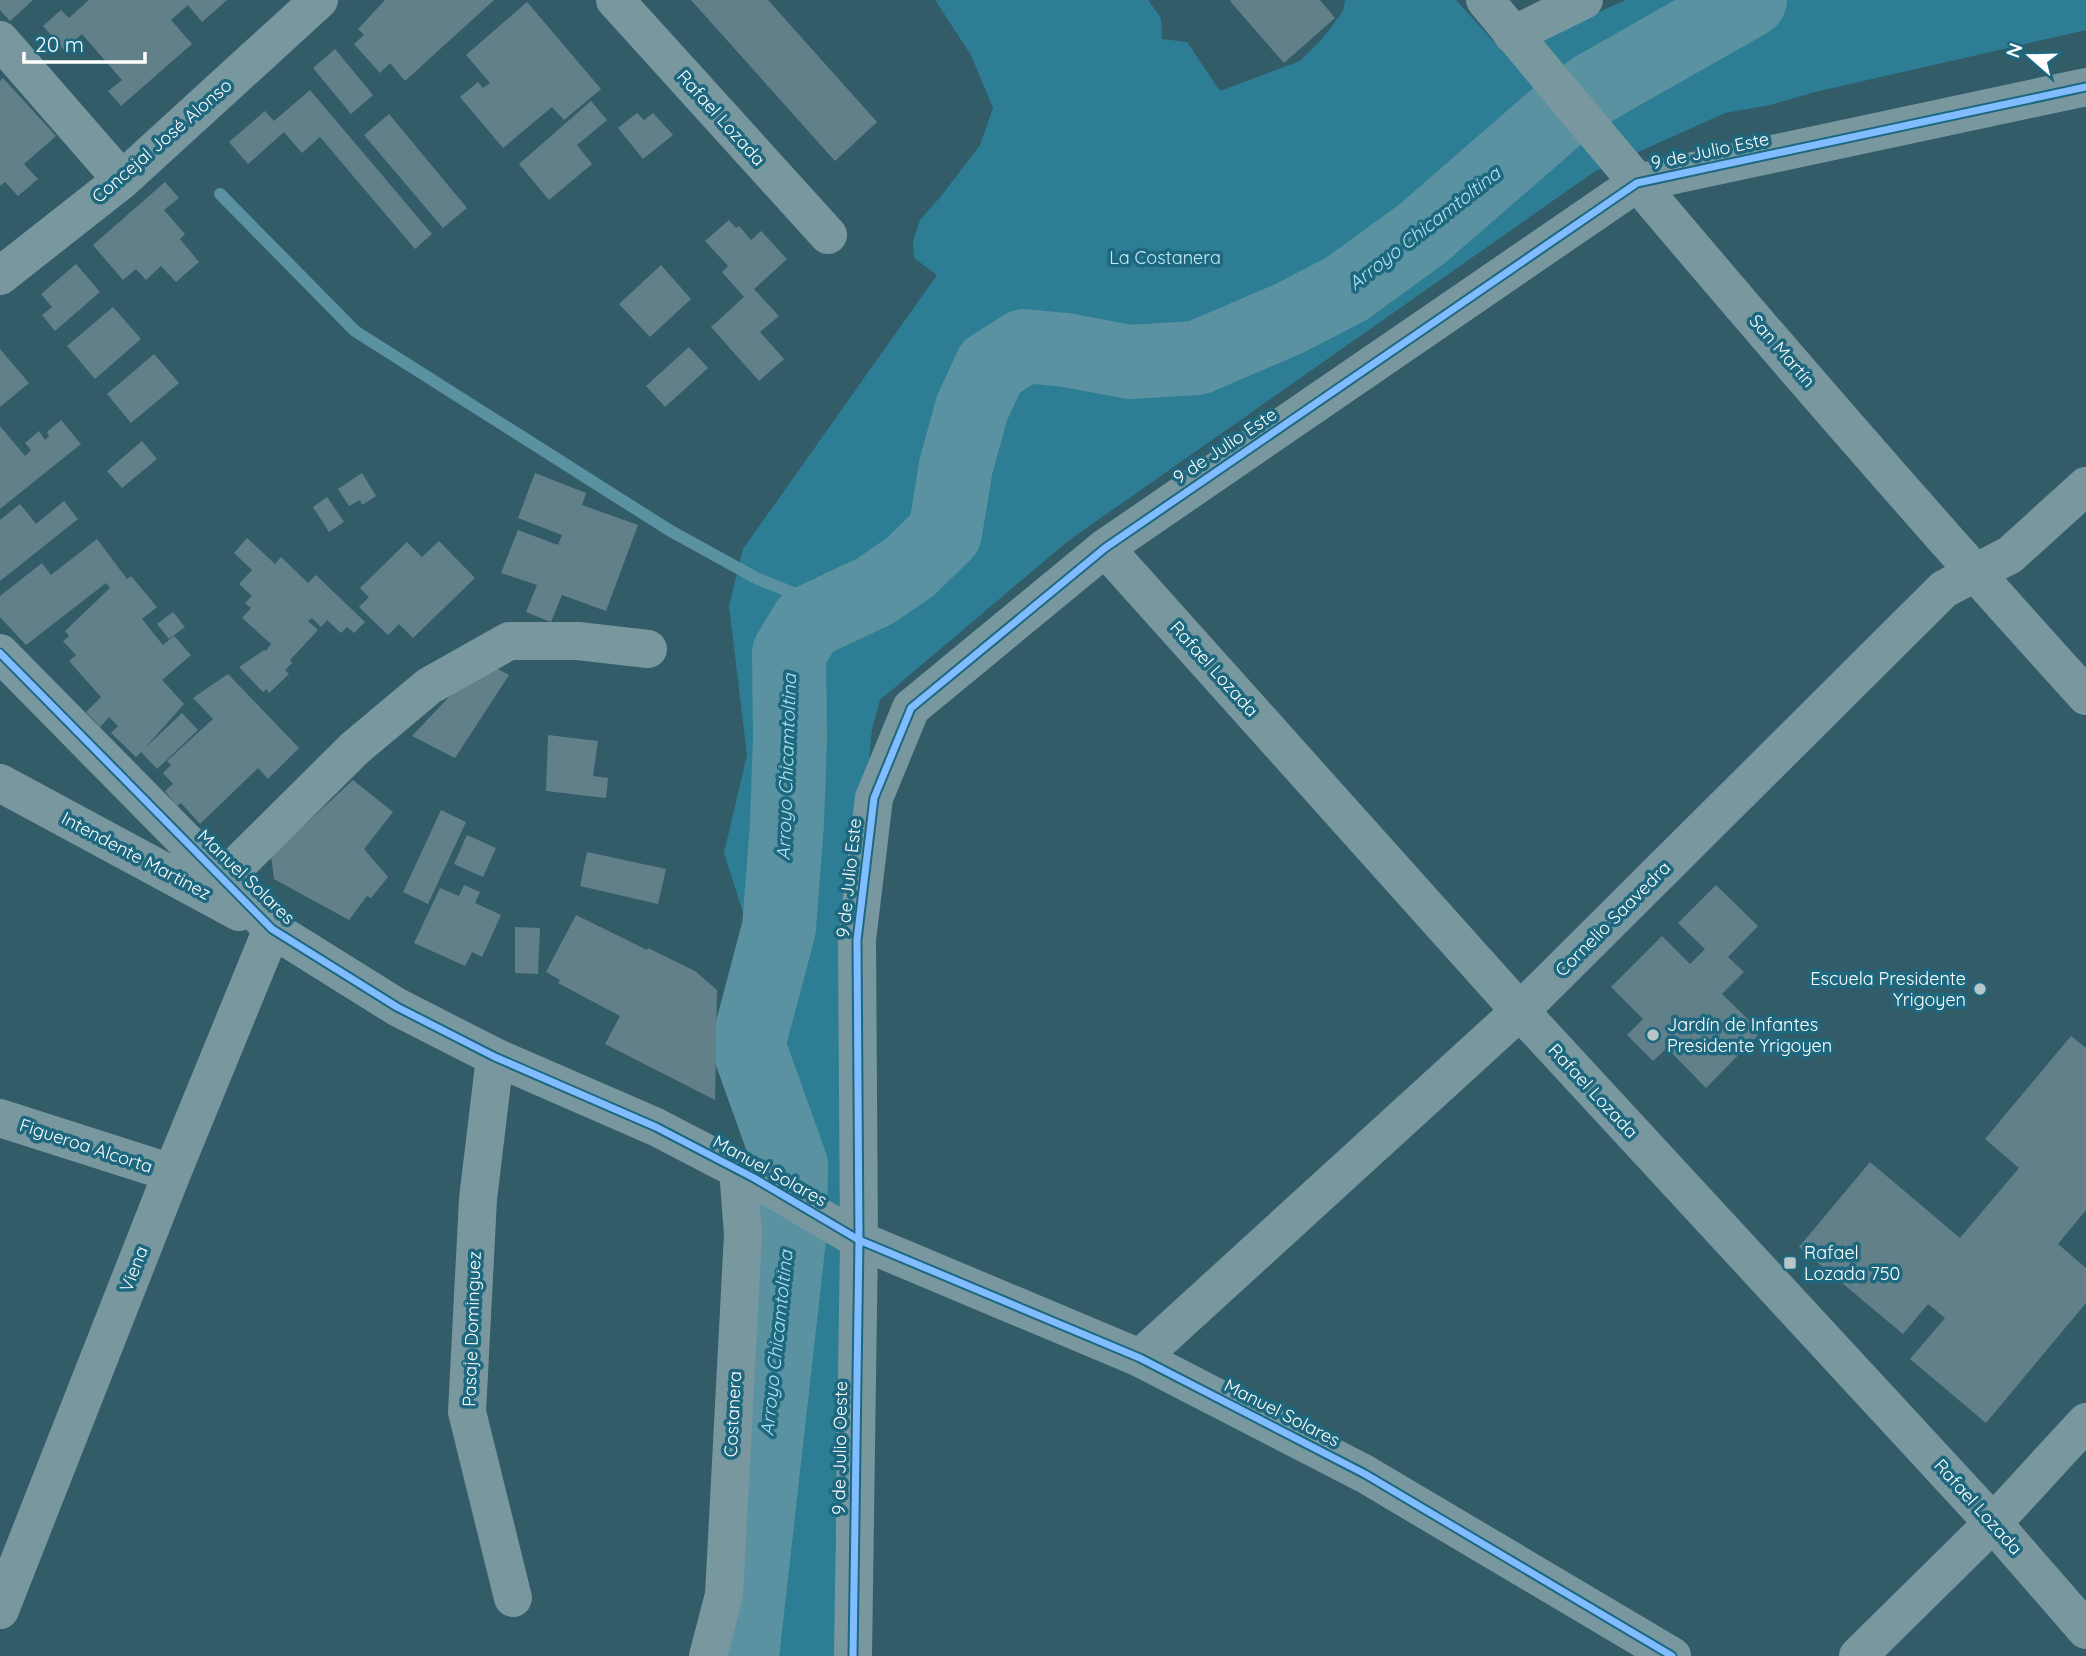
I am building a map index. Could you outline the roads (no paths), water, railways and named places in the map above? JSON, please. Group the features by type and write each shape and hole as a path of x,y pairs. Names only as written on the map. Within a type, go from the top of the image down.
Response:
{"street":[{"name":"Concejal José Alonso","path":"0,276 122,180 319,0"},
{"name":"Rafael Lozada","path":"615,0 828,235"},
{"name":"San Martín","path":"1485,0 1632,176 1974,573 2086,696"},
{"path":"1521,43 1584,0"},
{"path":"0,40 122,180"},
{"name":"9 de Julio Este","path":"852,1235 857,940 874,798 911,708 1105,548 1632,176 2086,87"},
{"name":"Cornelio Saavedra","path":"1140,1358 1520,1011 1944,590 2010,555 2086,486"},
{"name":"Rafael Lozada","path":"1105,548 1520,1011 1993,1523 2086,1630"},
{"path":"223,879 355,748 429,686 509,641 578,641 648,649"},
{"name":"Manuel Solares","path":"0,653 272,929 397,1007 495,1057 656,1127 746,1174 852,1235 1140,1358 1365,1474 1659,1652"},
{"name":"Intendente Martinez","path":"0,783 272,929"},
{"name":"Viena","path":"0,1609 172,1173 272,929"},
{"name":"Pasaje Dominguez","path":"495,1057 478,1199 467,1412 513,1598"},
{"name":"Figueroa Alcorta","path":"0,1118 172,1173"},
{"name":"Costanera","path":"708,1656 724,1595 746,1174"},
{"name":"9 de Julio Oeste","path":"852,1235 853,1656"},
{"path":"1858,1656 1993,1523 2086,1422"}],"waterway":[{"name":"Arroyo Chicamtoltina","path":"742,1656 790,1230 791,1165 748,1045 779,928 787,824 789,653 807,623 875,591 910,567 945,533 956,466 972,408 991,367 1024,346 1066,350 1130,362 1197,358 1288,319 1346,289 1423,233 1562,112 1595,88 1750,0"},
{"path":"220,194 355,331 669,530 756,578 835,610"}],"place":[{"name":"Escuela Presidente Yrigoyen","path":"1980,989"},
{"name":"Jardín de Infantes Presidente Yrigoyen","path":"1653,1035"},
{"name":"Rafael Lozada 750","path":"1790,1263"}],"park label":[{"name":"La Costanera","path":"1165,258"}]}
